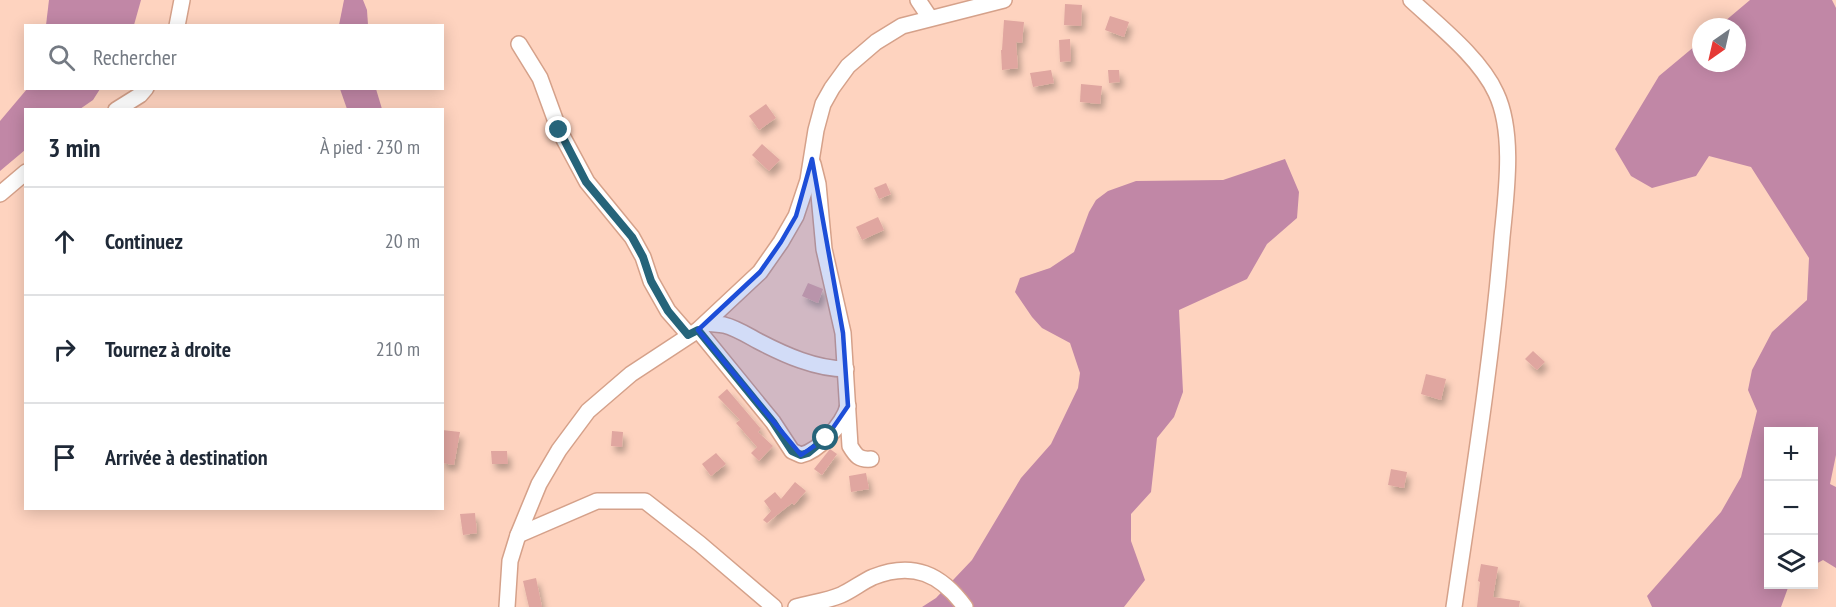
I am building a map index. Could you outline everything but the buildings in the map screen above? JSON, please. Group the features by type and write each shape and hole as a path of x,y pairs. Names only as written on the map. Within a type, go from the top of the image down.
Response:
{"street":[{"path":"177,24 182,0"},
{"path":"918,0 930,18"},
{"path":"507,607 510,561 518,535 539,484 559,450 588,411 630,374 697,329 760,272 796,216 808,180 816,130 823,104 848,66 876,42 902,26 1004,0"},
{"path":"1411,0 1475,62 1496,93 1505,122 1508,170 1497,297 1454,607"},
{"path":"519,44 540,78 559,130 586,182 632,237 643,257 651,281 668,311 697,329 773,422 792,451 801,455 808,453 826,438 845,417 848,406"},
{"path":"119,108 144,90"},
{"path":"812,159 818,184 824,249 843,333 850,446 856,456 863,460 871,459"},
{"path":"0,194 24,174"},
{"path":"697,329 724,325 805,361 826,368 846,369"},
{"path":"518,535 597,501 645,501 774,607"},
{"path":"796,607 839,596 873,577 908,570 939,579 965,607"}],"highlighted area":[{"path":"812,159 843,333 848,406 826,438 801,455 698,330 760,272 781,242 796,216"}],"shaded area":[{"path":"49,0 141,0 134,24 46,24"},
{"path":"344,0 363,0 367,10 368,24 339,24"},
{"path":"1750,0 1832,0 1836,8 1836,455 1830,484 1836,487 1836,568 1823,560 1818,563 1818,427 1764,427 1764,589 1788,589 1781,607 1652,607 1647,596 1721,512 1741,477 1757,411 1748,390 1752,370 1772,332 1807,300 1809,258 1751,167 1709,156 1696,176 1652,188 1631,176 1615,149 1659,76 1692,48 1692,72 1746,72 1746,18 1729,18"},
{"path":"26,90 99,90 93,100 81,108 24,108 24,151 0,171 0,121"},
{"path":"340,90 376,90 382,108 347,108"},
{"path":"1285,159 1299,192 1297,218 1267,244 1247,279 1179,310 1183,392 1174,417 1157,438 1151,492 1131,514 1131,541 1145,580 1124,607 922,607 936,598 972,560 1021,478 1051,444 1078,388 1080,373 1070,343 1042,328 1032,317 1015,292 1020,278 1050,268 1074,252 1089,212 1096,200 1108,191 1136,181 1223,180"}],"route":[{"path":"559,130 586,182 632,237 643,257 651,281 668,311 688,335 698,330 773,422 792,451 801,455 808,453 826,438"}]}
